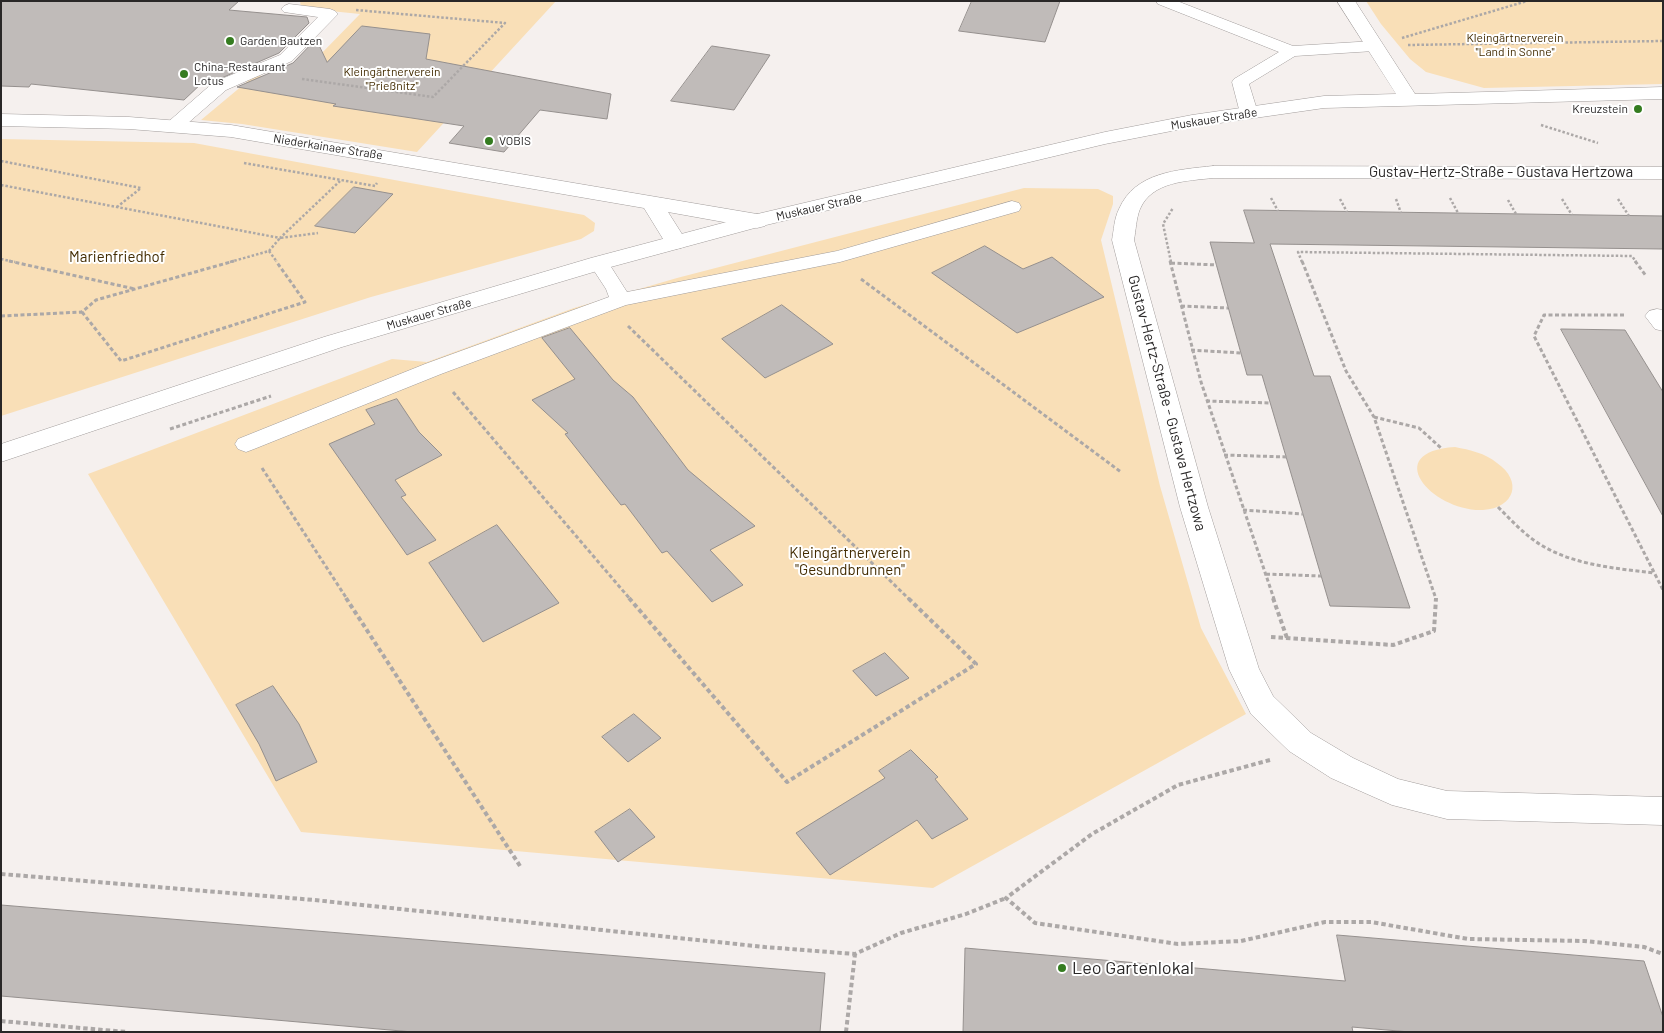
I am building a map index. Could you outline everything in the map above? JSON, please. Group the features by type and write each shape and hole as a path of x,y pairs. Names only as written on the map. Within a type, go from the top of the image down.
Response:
{"street":[{"path":"1346,1 1383,46 1409,100"},
{"name":"Muskauer Straße","path":"1,453 333,342 676,242 1105,138 1192,121 1324,102 1663,94"},
{"name":"Niederkainaer Straße","path":"1,120 130,123 231,131 757,221"},
{"name":"Gustav-Hertz-Straße - Gustava Hertzowa","path":"1663,173 1213,172 1164,180 1140,191 1130,209 1123,240 1194,507 1244,669 1262,705 1300,742 1342,768 1392,791 1447,805 1663,811"},
{"path":"652,204 676,242"}],"lane":[{"path":"1163,1 1291,51 1383,46"},
{"path":"289,10 330,14"},
{"path":"174,126 220,86 286,58 330,14"},
{"path":"1248,113 1240,82 1291,51"},
{"path":"246,444 433,369 613,303 687,285 832,258 1012,208"},
{"path":"599,264 616,289 613,303"}],"path":[{"path":"1383,46 1389,42 1526,1"},
{"path":"252,73 433,97 505,23 336,8 330,14"},
{"path":"1383,46 1663,41"},
{"path":"1537,124 1598,143"},
{"path":"238,162 375,186 400,159"},
{"path":"1,161 141,188 117,207"},
{"path":"1,316 82,312 96,300 269,250 340,180"},
{"path":"1,185 280,238 318,233"},
{"path":"1269,194 1278,211"},
{"path":"1506,197 1516,214"},
{"path":"1617,198 1629,216"},
{"path":"1396,199 1401,213"},
{"path":"1564,202 1572,215"},
{"path":"1170,210 1163,224 1191,350 1224,455 1287,638"},
{"path":"82,312 121,361 305,302 269,250"},
{"path":"1234,635 1393,645 1434,631 1436,597 1374,416 1346,371 1298,252 1632,256 1646,276"},
{"path":"832,258 1121,472"},
{"path":"1,260 136,289"},
{"path":"1171,263 1216,266"},
{"path":"433,369 787,782 976,664 613,303"},
{"path":"1181,306 1228,308"},
{"path":"1660,320 1544,315 1534,336 1663,590"},
{"path":"1191,350 1241,353"},
{"path":"1206,401 1271,403"},
{"path":"1374,416 1419,428 1441,448"},
{"path":"246,444 520,866"},
{"path":"1224,455 1287,457"},
{"path":"1498,507 1524,533 1562,556 1595,565 1654,573"},
{"path":"1243,510 1303,514"},
{"path":"1266,574 1321,576"},
{"path":"1,874 314,900 765,947 855,954 901,933 966,914 1006,898 1092,834 1178,785 1269,761 1300,742"},
{"path":"1006,898 1034,923 1178,944 1241,941 1325,922 1371,922 1468,939 1584,941 1644,947 1663,954"},
{"path":"846,1032 855,954"},
{"path":"1,1020 127,1032"}],"green space":[{"name":"Kleingärtnerverein \"Prießnitz\"","path":"300,1 556,1 417,152 242,124 201,120 255,75 292,80 318,57 360,14 301,8"},
{"name":"Kleingärtnerverein \"Land in Sonne\"","path":"1366,1 1663,1 1663,84 1484,88 1426,72 1410,59 1381,24"},
{"name":"Marienfriedhof","path":"1,139 194,143 584,215 595,223 594,231 581,239 371,297 1,416"},
{"name":"Kleingärtnerverein \"Gesundbrunnen\"","path":"1024,188 1098,189 1113,196 1113,204 1101,240 1160,486 1201,628 1246,714 933,888 301,832 88,474 392,359 427,362 574,308 677,278"},
{"path":"1455,447 1482,454 1505,470 1512,485 1512,492 1508,499 1494,508 1483,510 1464,508 1447,502 1432,492 1422,481 1417,470 1420,459 1432,451"}],"building":[{"path":"1,1 239,1 229,10 307,17 309,23 279,53 210,83 203,82 184,100 31,84 29,87 1,86"},
{"path":"972,1 1060,1 1045,42 959,31"},
{"path":"362,26 430,34 426,59 611,94 607,119 540,110 504,152 449,143 464,126 333,106 336,104 237,87 293,63 316,39 327,62"},
{"path":"712,46 770,55 734,110 671,101"},
{"path":"354,187 393,194 355,233 315,226"},
{"path":"1244,210 1663,216 1663,249 1270,244 1314,376 1330,376 1410,608 1330,606 1262,375 1247,375 1210,242 1254,243"},
{"path":"985,246 1023,269 1052,257 1104,297 1017,333 932,273"},
{"path":"782,305 833,344 765,378 722,339"},
{"path":"570,328 613,380 633,397 688,470 755,526 710,550 743,585 712,602 667,551 662,553 625,504 621,505 565,434 568,433 532,400 575,379 542,338"},
{"path":"1561,329 1625,330 1663,392 1663,516"},
{"path":"397,399 419,432 442,455 395,480 406,495 401,497 436,540 407,555 329,444 375,424 366,410"},
{"path":"497,525 559,603 483,642 429,563"},
{"path":"885,653 909,678 876,696 853,671"},
{"path":"273,686 299,724 317,762 276,781 259,744 236,705"},
{"path":"634,714 661,738 628,762 602,737"},
{"path":"911,750 938,777 935,779 968,819 932,839 917,820 830,875 796,833 885,778 879,771"},
{"path":"630,809 655,837 618,862 595,832"},
{"path":"1,905 825,973 820,1032 413,1032 1,996"},
{"path":"1337,935 1644,961 1663,1017 1663,1032 1410,1032 1352,1027 1353,1032 963,1032 965,948 1345,981"}],"place":[{"name":"Garden Bautzen","path":"230,41"},
{"name":"China-Restaurant Lotus","path":"184,74"},
{"name":"Kreuzstein","path":"1638,109"},
{"name":"VOBIS","path":"489,141"},
{"name":"Leo Gartenlokal","path":"1062,968"}]}
